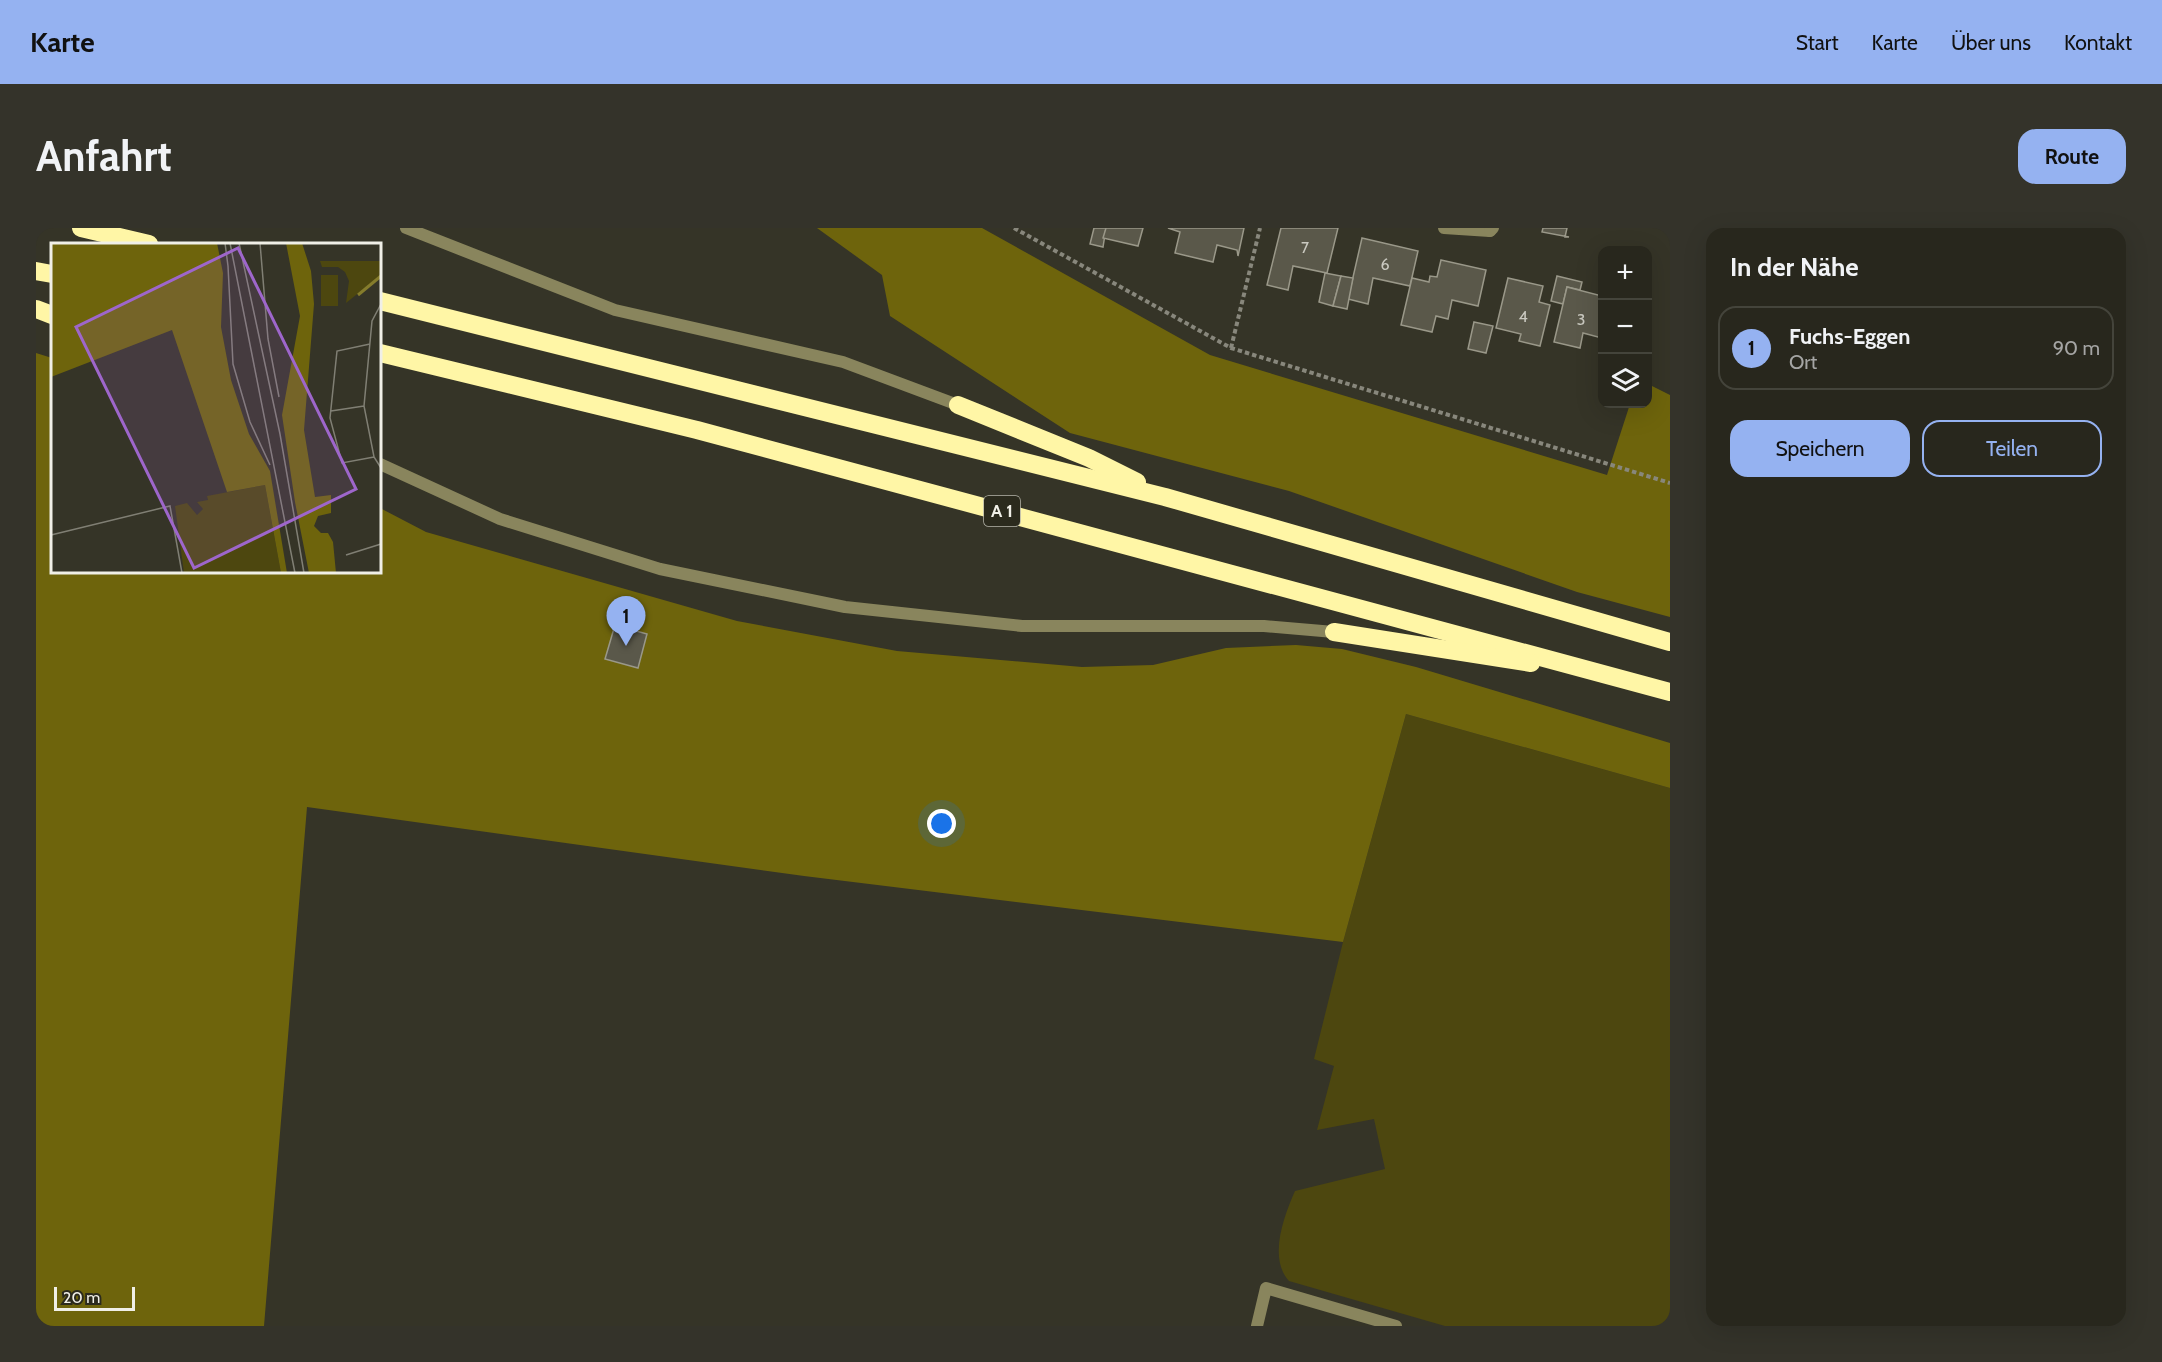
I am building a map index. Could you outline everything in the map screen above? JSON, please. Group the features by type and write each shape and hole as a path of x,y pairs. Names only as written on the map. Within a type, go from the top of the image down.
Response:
{"highway":[{"path":"81,228 145,243"},
{"path":"36,271 51,274"},
{"path":"381,301 1165,497 1670,642"},
{"path":"36,309 51,315"},
{"name":"A 1","path":"381,353 697,430 1670,692"},
{"path":"958,405 1089,458 1165,497"},
{"path":"1334,632 1623,678"}],"street":[{"path":"406,228 615,310 843,362 958,405"},
{"path":"1444,228 1492,230"},
{"path":"381,464 500,519 648,565 844,607 1022,626 1264,626 1334,632"},
{"path":"1257,1326 1266,1288 1396,1326"}],"path":[{"path":"1014,228 1231,348 1670,483"},
{"path":"1231,348 1260,228"}],"shaded area":[{"path":"817,228 982,228 1210,355 1607,475 1629,408 1652,408 1652,386 1670,395 1670,617 1577,592 1289,491 1070,433 890,316 882,275"},
{"path":"36,353 51,358 51,573 381,573 381,509 426,532 737,621 897,651 1082,667 1153,665 1226,648 1296,645 1342,649 1416,667 1670,743 1670,788 1406,714 1343,942 804,876 307,807 264,1326 36,1326"},
{"path":"1406,714 1670,788 1670,1326 1445,1326 1289,1281 1283,1272 1280,1261 1280,1237 1286,1212 1295,1191 1385,1169 1374,1119 1317,1130 1334,1066 1314,1059 1343,942"}],"building":[{"path":"1094,228 1106,228 1103,247 1090,244"},
{"path":"1106,228 1143,228 1138,246 1103,238"},
{"path":"1168,228 1244,228 1238,256 1237,250 1217,245 1213,262 1175,253 1180,232"},
{"path":"1281,228 1338,228 1327,273 1293,266 1288,290 1267,285"},
{"path":"1543,228 1567,228 1565,236 1542,232"},
{"path":"1362,238 1418,251 1410,286 1373,278 1368,304 1348,299"},
{"path":"1441,260 1486,270 1478,306 1452,300 1448,319 1436,316 1432,332 1401,325 1412,278 1429,282 1430,276 1437,277"},
{"path":"1325,273 1341,276 1333,306 1319,302"},
{"path":"1341,276 1353,278 1347,309 1333,306"},
{"path":"1557,276 1582,282 1580,290 1567,287 1563,304 1551,301"},
{"path":"1508,278 1543,286 1539,302 1550,305 1540,346 1519,341 1521,334 1496,328"},
{"path":"1567,287 1598,295 1598,337 1583,333 1580,348 1554,342"},
{"path":"1474,322 1493,326 1486,353 1468,349"},
{"path":"615,625 647,634 638,668 605,659"}],"place":[{"name":"Fuchs-Eggen","path":"626,646"}]}
